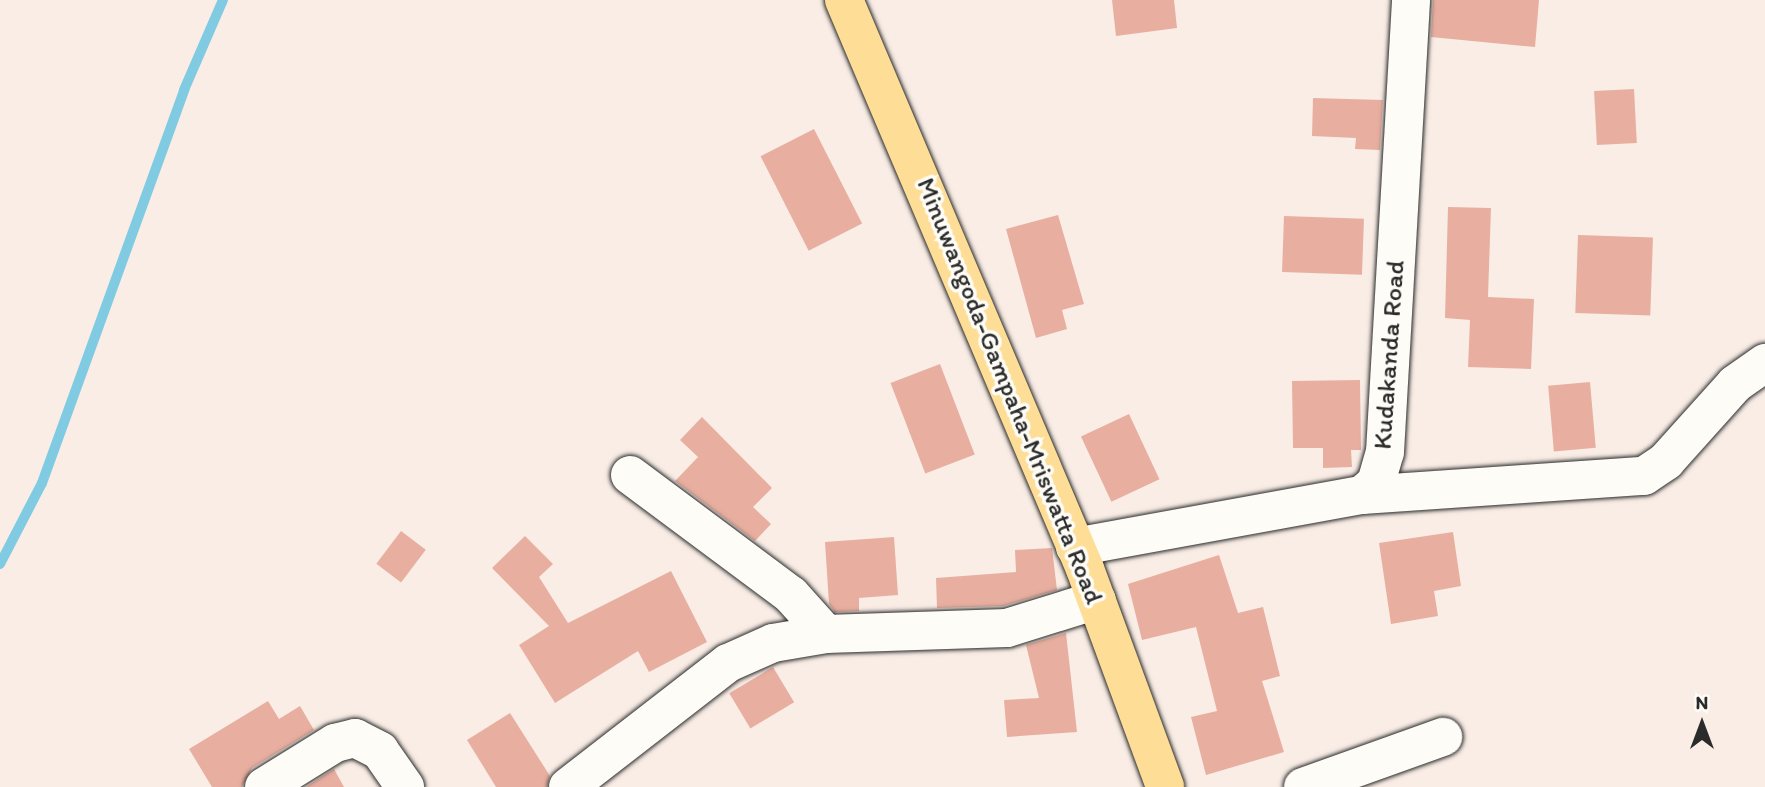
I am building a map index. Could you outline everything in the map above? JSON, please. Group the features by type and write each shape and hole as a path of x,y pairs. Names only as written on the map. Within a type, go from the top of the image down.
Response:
{"main road":[{"name":"Minuwangoda-Gampaha-Mriswatta Road","path":"844,0 1097,600 1165,787"}],"street":[{"name":"Kudakanda Road","path":"1362,495 1376,483 1385,452 1411,0"},
{"path":"1075,547 1362,495 1644,476 1666,461 1735,384 1765,363"},
{"path":"630,475 792,595 826,634"},
{"path":"568,787 728,663 773,643 826,634 1007,628 1097,600"},
{"path":"1303,787 1443,737"},
{"path":"264,787 324,749 355,738 380,751 405,787"}],"building":[{"path":"1112,0 1174,0 1177,28 1116,36"},
{"path":"1433,0 1539,0 1535,47 1431,37"},
{"path":"1634,89 1637,143 1597,145 1594,91"},
{"path":"1313,98 1383,100 1380,150 1355,149 1356,138 1312,136"},
{"path":"814,129 862,223 809,251 761,156"},
{"path":"1448,207 1491,208 1488,297 1534,299 1531,369 1468,367 1470,320 1445,318"},
{"path":"1058,215 1084,304 1062,310 1067,329 1036,338 1006,229"},
{"path":"1284,216 1364,219 1362,275 1282,272"},
{"path":"1578,235 1653,238 1650,316 1575,313"},
{"path":"940,364 975,455 925,474 891,383"},
{"path":"1360,380 1361,450 1351,450 1352,467 1323,468 1323,448 1293,448 1292,381"},
{"path":"1590,382 1596,448 1554,451 1548,386"},
{"path":"1129,414 1159,479 1111,502 1081,436"},
{"path":"702,417 772,488 753,507 771,524 755,541 675,481 698,457 680,440"},
{"path":"401,531 426,550 401,582 376,564"},
{"path":"1453,532 1461,586 1434,591 1438,616 1391,624 1379,543"},
{"path":"525,536 553,564 539,577 568,623 671,571 707,642 649,672 638,651 555,703 519,645 549,626 492,568"},
{"path":"894,537 898,595 859,598 859,611 835,612 829,604 825,542"},
{"path":"1052,548 1057,590 1003,606 937,608 936,578 1016,572 1015,550"},
{"path":"1219,555 1238,613 1263,607 1280,676 1262,681 1284,752 1206,775 1191,717 1217,711 1196,627 1142,640 1128,584"},
{"path":"1066,633 1077,732 1007,737 1004,700 1039,698 1026,645"},
{"path":"773,667 794,702 750,728 729,693"},
{"path":"268,701 279,719 300,706 314,730 252,768 242,787 212,787 189,749"},
{"path":"510,713 550,776 547,787 496,787 467,740"},
{"path":"334,769 344,787 306,787"}],"waterway":[{"path":"0,564 42,483 184,90 223,0"}]}
